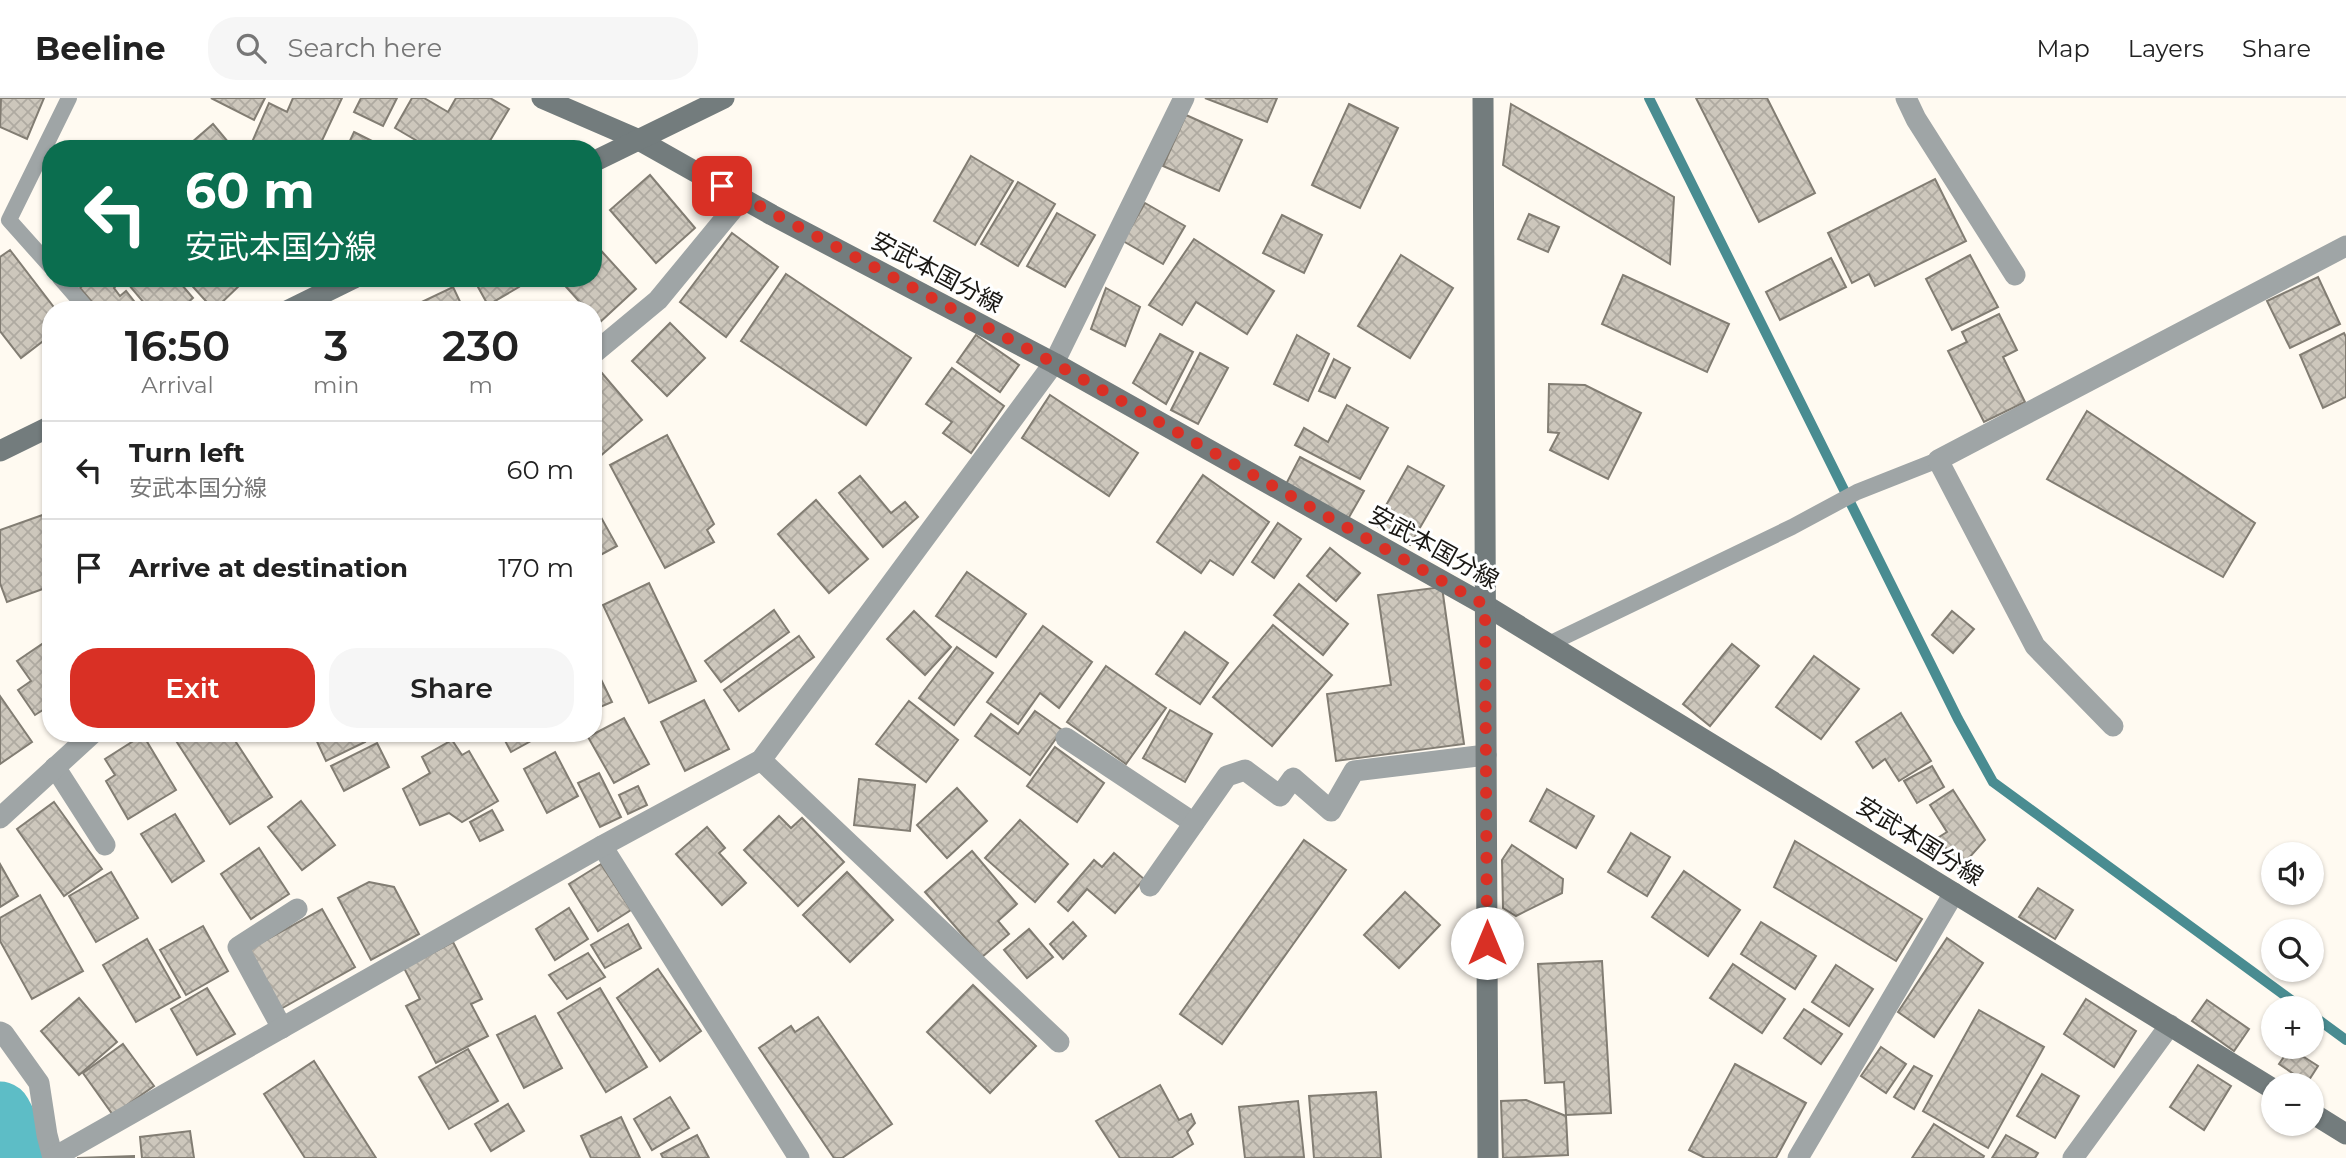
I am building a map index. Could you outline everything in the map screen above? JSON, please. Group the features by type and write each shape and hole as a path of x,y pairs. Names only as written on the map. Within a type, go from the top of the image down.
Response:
{"main road":[{"name":"安武本国分線","path":"542,98 639,140 742,198 1054,363 1485,605 2261,1082"},
{"path":"602,158 724,98"},
{"path":"1483,98 1488,1158"},
{"path":"307,301 336,287"},
{"path":"0,451 42,430"},
{"path":"2324,1120 2346,1134"}],"street":[{"path":"0,1032 38,1083 53,1158 602,846 761,760 1054,363 1184,98"},
{"path":"1906,98 1916,120 2015,275"},
{"path":"602,347 658,300 742,198"},
{"path":"2113,726 2035,646 1938,460 2346,246"},
{"path":"1066,738 1194,823"},
{"path":"0,818 83,742"},
{"path":"1150,886 1227,776 1245,770 1280,796 1293,778 1331,811 1354,771 1486,755"},
{"path":"761,760 1059,1042"},
{"path":"55,767 105,845"},
{"path":"602,846 799,1158"},
{"path":"1798,1158 1954,893"},
{"path":"282,1028 238,947 297,909"},
{"path":"2073,1158 2169,1026"}],"lane":[{"path":"48,140 69,98"},
{"path":"42,153 9,220 42,257"},
{"path":"69,287 80,301"},
{"path":"1549,644 1792,527 1857,492 1938,460"}],"building":[{"path":"1,98 44,98 27,139 0,127"},
{"path":"211,98 265,98 254,120"},
{"path":"293,98 342,98 322,140 253,140 269,103 287,112"},
{"path":"361,98 397,98 383,126 354,112"},
{"path":"412,98 424,98 448,112 456,98 490,98 509,109 490,140 416,140 395,128"},
{"path":"1205,98 1277,98 1267,122"},
{"path":"1696,98 1767,98 1815,193 1759,222"},
{"path":"1349,104 1398,128 1360,208 1312,185"},
{"path":"1511,104 1674,197 1670,264 1503,165"},
{"path":"1186,115 1242,140 1219,191 1163,166"},
{"path":"213,124 226,140 194,140"},
{"path":"354,132 370,140 350,140"},
{"path":"971,156 1013,181 975,245 934,221"},
{"path":"650,175 695,228 656,263 610,210"},
{"path":"1935,179 1966,241 1875,286 1869,274 1852,283 1828,233"},
{"path":"1018,182 1055,204 1018,266 981,244"},
{"path":"1145,203 1185,226 1163,264 1123,241"},
{"path":"1057,213 1095,235 1065,287 1027,266"},
{"path":"1529,214 1559,227 1548,252 1518,239"},
{"path":"1282,215 1322,235 1304,273 1263,253"},
{"path":"732,233 778,267 726,337 680,302"},
{"path":"1194,239 1274,291 1247,334 1196,302 1182,325 1149,305"},
{"path":"10,250 49,301 42,301 42,342 21,358 0,331 0,257"},
{"path":"602,252 636,289 602,320 602,301 579,301 566,287 602,287"},
{"path":"1401,255 1453,288 1410,358 1358,326"},
{"path":"1970,255 1998,307 1952,330 1926,279"},
{"path":"1831,258 1846,287 1780,320 1766,292"},
{"path":"786,274 911,358 866,425 741,341"},
{"path":"1623,275 1729,324 1707,372 1602,324"},
{"path":"2318,277 2340,324 2290,348 2267,301"},
{"path":"115,287 120,296 126,291 134,301 91,301 80,288"},
{"path":"131,287 184,287 193,298 190,301 142,301"},
{"path":"193,287 238,287 223,301 206,301"},
{"path":"453,287 460,301 424,301"},
{"path":"478,287 519,287 495,301 486,301"},
{"path":"1106,288 1140,307 1125,346 1091,329"},
{"path":"1999,314 2017,350 2003,357 2025,402 1984,422 1948,351 1967,342 1962,332"},
{"path":"670,323 705,358 667,396 632,361"},
{"path":"2344,333 2346,397 2323,408 2300,355"},
{"path":"1160,334 1193,352 1166,404 1133,383"},
{"path":"976,335 1019,365 1000,392 957,362"},
{"path":"1297,335 1329,354 1308,401 1274,384"},
{"path":"1200,353 1228,368 1198,424 1171,410"},
{"path":"1334,359 1350,368 1335,398 1319,391"},
{"path":"952,368 1004,406 971,453 943,433 952,422 926,404"},
{"path":"602,373 642,420 602,455"},
{"path":"1549,384 1585,385 1641,413 1608,479 1550,450 1559,433 1548,432"},
{"path":"1050,395 1138,453 1109,496 1022,438"},
{"path":"1347,405 1388,428 1360,479 1295,445 1304,428 1328,442"},
{"path":"2087,411 2255,523 2223,577 2047,479"},
{"path":"667,435 714,524 707,530 714,542 665,568 610,465"},
{"path":"1300,457 1364,491 1348,519 1285,486"},
{"path":"1408,466 1444,486 1410,545 1375,525"},
{"path":"1203,475 1269,522 1233,575 1210,560 1201,573 1157,542"},
{"path":"860,476 891,513 905,502 918,517 883,547 839,493"},
{"path":"816,500 868,559 829,593 778,534"},
{"path":"42,515 42,589 7,602 0,583 0,530"},
{"path":"602,519 617,546 602,554"},
{"path":"1278,523 1301,539 1274,578 1252,562"},
{"path":"1330,548 1360,573 1336,601 1307,576"},
{"path":"967,572 1026,614 996,657 936,616"},
{"path":"649,583 696,681 649,703 603,605"},
{"path":"1299,584 1348,624 1323,655 1274,615"},
{"path":"1442,587 1464,744 1336,761 1327,694 1391,685 1378,595"},
{"path":"774,610 789,632 721,682 705,661"},
{"path":"914,611 951,647 925,675 887,639"},
{"path":"1952,611 1974,629 1953,653 1932,635"},
{"path":"1273,625 1332,675 1272,746 1213,697"},
{"path":"1043,626 1092,662 1059,708 1040,693 1018,724 987,702"},
{"path":"1185,632 1228,663 1200,704 1156,674"},
{"path":"799,636 814,657 739,711 724,690"},
{"path":"42,644 42,711 35,715 18,690 31,681 17,661"},
{"path":"1732,644 1759,666 1710,726 1683,704"},
{"path":"957,647 993,673 954,725 919,698"},
{"path":"1814,656 1859,689 1821,739 1776,707"},
{"path":"1106,666 1166,708 1126,764 1067,722"},
{"path":"602,681 612,702 602,706"},
{"path":"0,696 32,742 0,764"},
{"path":"704,700 729,749 685,771 661,722"},
{"path":"909,701 958,740 926,782 876,744"},
{"path":"1170,710 1212,734 1185,782 1143,758"},
{"path":"1035,711 1062,730 1030,775 975,736 991,714 1018,734"},
{"path":"1901,713 1931,761 1899,781 1885,759 1873,768 1856,742"},
{"path":"624,718 649,764 614,783 591,742 602,742 602,730"},
{"path":"132,742 147,742 176,790 128,819 106,781 115,775 105,759"},
{"path":"177,742 236,742 272,797 230,824"},
{"path":"317,742 365,742 326,761"},
{"path":"448,742 453,742 462,755 469,751 498,801 462,822 449,813 420,825 403,789 430,773 422,757"},
{"path":"506,742 529,742 511,752"},
{"path":"377,743 389,767 344,791 331,766"},
{"path":"1055,747 1104,783 1077,822 1027,786"},
{"path":"555,752 578,796 547,813 524,769"},
{"path":"1932,766 1944,787 1917,803 1904,781"},
{"path":"599,773 621,817 600,827 578,783"},
{"path":"859,779 915,785 910,831 854,825"},
{"path":"638,786 647,805 628,814 619,795"},
{"path":"957,788 987,821 947,858 917,825"},
{"path":"1547,789 1594,816 1576,848 1530,821"},
{"path":"1953,790 1985,840 1959,869 1939,837 1947,832 1930,805"},
{"path":"301,801 335,845 302,870 268,827"},
{"path":"54,802 102,869 64,896 17,829"},
{"path":"492,810 503,830 480,841 470,822"},
{"path":"175,814 204,861 172,882 141,834"},
{"path":"779,816 791,828 802,818 844,862 798,906 744,850"},
{"path":"1020,820 1068,864 1035,902 985,858"},
{"path":"707,827 725,848 719,853 746,883 722,905 676,854"},
{"path":"1631,833 1670,857 1647,896 1608,872"},
{"path":"1304,840 1346,870 1222,1044 1180,1014"},
{"path":"1795,841 1922,919 1896,961 1774,887"},
{"path":"1512,845 1563,879 1562,893 1516,916 1503,908 1502,860"},
{"path":"259,848 289,894 251,919 221,874"},
{"path":"972,851 1017,904 998,921 1009,934 982,957 925,892"},
{"path":"1114,853 1144,879 1115,913 1087,889 1068,911 1058,902 1094,860 1102,867"},
{"path":"0,864 18,896 0,907"},
{"path":"601,864 631,910 598,931 569,884"},
{"path":"1684,871 1740,910 1708,956 1652,917"},
{"path":"111,872 138,918 96,942 69,896"},
{"path":"847,872 893,920 850,962 803,915"},
{"path":"369,882 394,887 419,934 371,960 338,898"},
{"path":"2038,888 2073,910 2055,939 2019,917"},
{"path":"1405,892 1440,925 1399,968 1364,935"},
{"path":"40,895 83,971 32,999 0,941 0,918"},
{"path":"569,908 588,939 555,960 536,929"},
{"path":"322,909 355,967 279,1010 246,951"},
{"path":"1073,922 1086,936 1063,959 1050,944"},
{"path":"1761,922 1816,956 1795,989 1741,954"},
{"path":"628,924 641,948 605,968 591,945"},
{"path":"203,926 228,971 186,995 160,950"},
{"path":"1029,929 1053,957 1027,978 1004,950"},
{"path":"1947,938 1983,963 1934,1037 1898,1012"},
{"path":"147,939 180,997 136,1022 103,965"},
{"path":"453,942 482,999 471,1004 488,1036 436,1063 406,1006 420,999 404,968"},
{"path":"588,953 605,977 567,999 549,975"},
{"path":"1602,961 1611,1113 1566,1115 1564,1082 1545,1083 1538,964"},
{"path":"1733,964 1785,999 1762,1033 1710,998"},
{"path":"1836,965 1873,989 1849,1026 1812,1002"},
{"path":"658,969 701,1031 660,1061 617,998"},
{"path":"973,985 1036,1046 990,1093 927,1032"},
{"path":"207,988 235,1034 197,1055 171,1009"},
{"path":"600,988 647,1067 606,1092 558,1013"},
{"path":"79,998 117,1042 79,1075 41,1031"},
{"path":"2086,999 2136,1031 2114,1067 2064,1034"},
{"path":"2207,1000 2249,1029 2234,1051 2192,1021"},
{"path":"1804,1009 1842,1034 1821,1064 1784,1038"},
{"path":"1979,1010 2044,1047 1988,1148 1923,1111"},
{"path":"535,1016 562,1068 524,1088 497,1035"},
{"path":"818,1017 892,1124 842,1158 834,1158 759,1048 791,1026 795,1032"},
{"path":"123,1044 154,1086 113,1115 83,1073"},
{"path":"1881,1047 1906,1064 1886,1093 1861,1076"},
{"path":"468,1049 498,1101 449,1129 419,1077"},
{"path":"2282,1059 2307,1059 2318,1066 2313,1073 2292,1073 2279,1064"},
{"path":"314,1061 376,1158 305,1158 264,1094"},
{"path":"1735,1064 1806,1103 1776,1158 1705,1158 1689,1150"},
{"path":"2198,1065 2231,1086 2204,1130 2170,1107"},
{"path":"1914,1066 1932,1076 1914,1109 1894,1097"},
{"path":"2042,1074 2079,1096 2055,1138 2017,1116"},
{"path":"1160,1085 1179,1120 1191,1114 1195,1123 1187,1132 1193,1144 1171,1158 1120,1158 1096,1121"},
{"path":"1376,1092 1381,1158 1314,1158 1309,1096"},
{"path":"670,1097 689,1128 652,1150 634,1119"},
{"path":"1526,1100 1566,1116 1568,1155 1503,1158 1501,1101"},
{"path":"1298,1101 1304,1157 1245,1158 1239,1107"},
{"path":"508,1104 524,1131 491,1151 475,1124"},
{"path":"621,1117 640,1158 591,1158 581,1136"},
{"path":"1934,1124 1984,1156 1983,1158 1912,1158"},
{"path":"190,1131 194,1158 142,1158 140,1137"},
{"path":"697,1135 709,1158 663,1158 661,1154"},
{"path":"2006,1135 2038,1153 2035,1158 1992,1158"},
{"path":"134,1156 134,1158 77,1158"}],"waterway":[{"path":"1649,98 1958,719 1993,782 2286,996"},
{"path":"2324,1024 2346,1040"},
{"path":"0,1113 19,1149 20,1158"}],"route":[{"path":"722,186 1054,363 1485,605 1487,943"}]}
